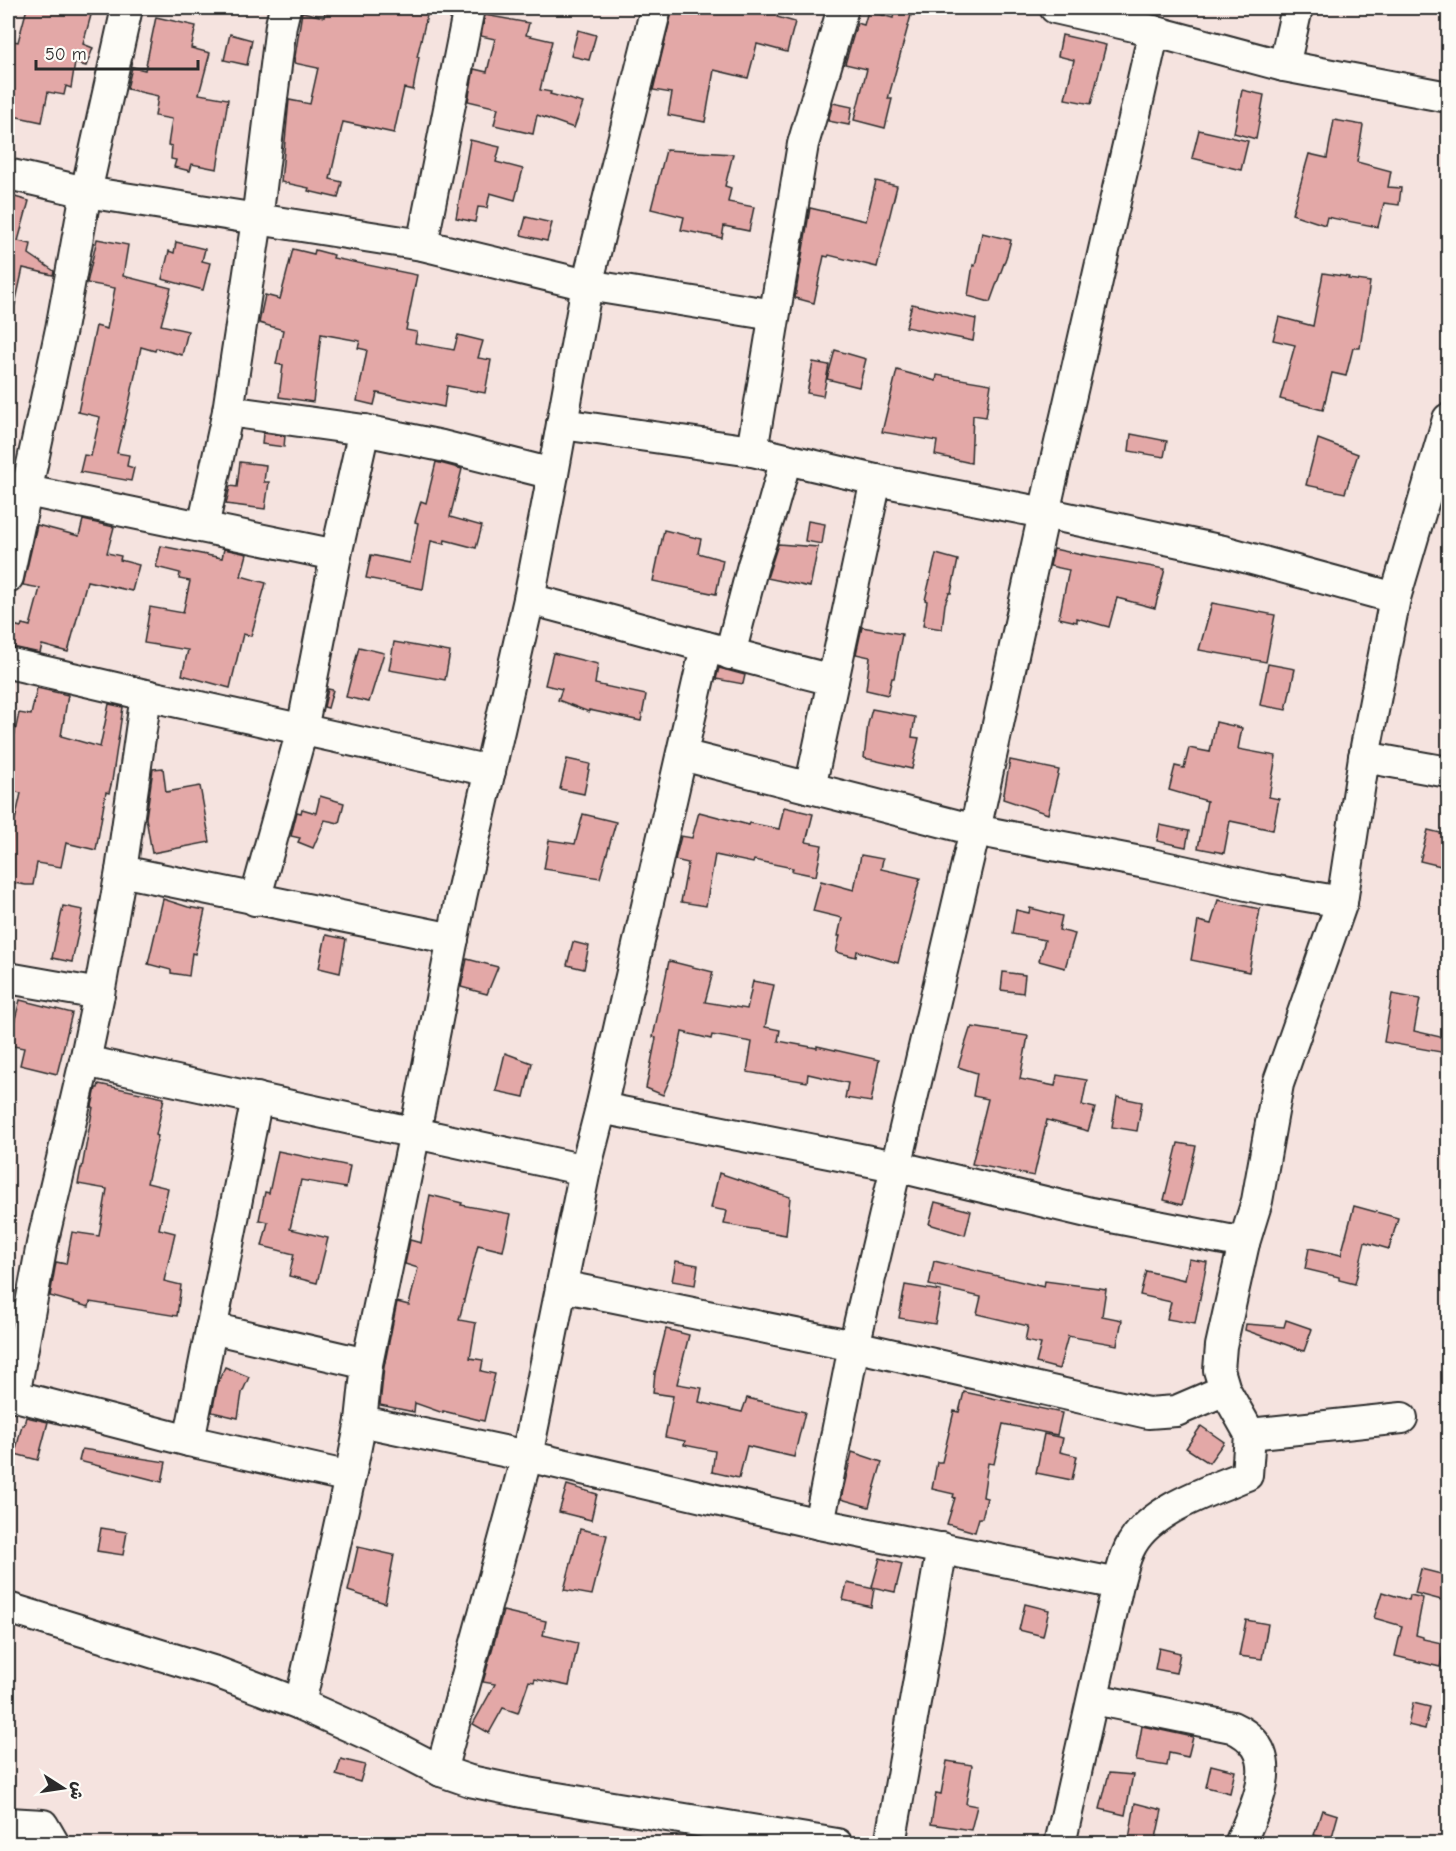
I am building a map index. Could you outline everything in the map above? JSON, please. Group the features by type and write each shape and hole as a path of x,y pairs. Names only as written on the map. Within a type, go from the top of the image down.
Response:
{"street":[{"path":"8,578 16,489 61,329 86,192 127,8"},
{"path":"204,526 228,411 257,220 285,8"},
{"path":"422,245 469,8"},
{"path":"300,1704 361,1422 367,1364 461,897 529,599 587,285 656,8"},
{"path":"752,451 803,144 843,8"},
{"path":"1055,8 1142,22 1284,66 1449,97"},
{"path":"1284,66 1297,8"},
{"path":"819,1524 854,1346 975,830 1044,513 1142,22"},
{"path":"8,174 86,192 422,245 587,285 774,315"},
{"path":"228,411 364,430 442,446 553,474"},
{"path":"1060,1844 1119,1584 1130,1546 1143,1527 1165,1512 1246,1475 1250,1434 1225,1390 1219,1370 1221,1346 1244,1243 1257,1201 1278,1084 1342,902 1365,757 1395,598 1449,419"},
{"path":"562,424 752,451 876,480 1222,551 1395,598"},
{"path":"255,900 302,730 336,555 364,430"},
{"path":"441,1771 527,1456 585,1170 682,755 718,651 753,565 786,459"},
{"path":"810,788 876,480"},
{"path":"16,489 336,555"},
{"path":"529,599 833,680"},
{"path":"8,663 490,771"},
{"path":"146,695 121,871 99,994 42,1244 11,1395 189,1441 350,1477"},
{"path":"682,755 975,830 1265,889 1342,902"},
{"path":"1365,757 1449,772"},
{"path":"121,871 453,939"},
{"path":"8,978 99,994"},
{"path":"85,1061 585,1170"},
{"path":"189,1441 257,1098"},
{"path":"601,1108 895,1166 1091,1213 1244,1243"},
{"path":"561,1286 854,1346 1148,1413 1176,1411 1225,1390"},
{"path":"212,1328 367,1364"},
{"path":"1250,1434 1402,1418"},
{"path":"361,1422 527,1456 819,1524 1119,1584"},
{"path":"890,1844 942,1548"},
{"path":"8,1608 216,1672 300,1704 386,1742 441,1771 470,1781 527,1794 837,1844"},
{"path":"1094,1699 1232,1727 1251,1739 1262,1758 1264,1780 1240,1844"},
{"path":"8,1823 43,1825 54,1844"}],"building":[{"path":"27,8 93,8 83,44 93,48 86,66 75,63 71,88 66,86 64,95 48,92 42,122 8,115 8,40 18,42"},
{"path":"326,8 366,11 366,8 412,8 428,11 417,57 419,57 413,90 404,88 394,133 343,122 330,179 342,182 338,198 281,182 289,100 310,104 318,68 294,63 302,12 324,17"},
{"path":"673,8 779,8 777,17 795,22 787,52 757,44 748,78 714,70 705,122 668,115 672,93 653,90"},
{"path":"895,8 913,8 888,99 892,99 885,128 854,120 867,69 845,64 857,23 864,25 868,11 893,18"},
{"path":"485,15 529,23 526,35 552,41 540,90 583,103 574,128 537,115 533,134 494,125 498,108 468,101 474,69 487,72 495,39 481,36"},
{"path":"156,17 196,26 191,48 210,53 199,94 228,99 217,169 192,164 190,171 174,167 176,160 171,159 172,146 168,145 172,119 155,116 158,96 127,89 132,67 145,70"},
{"path":"578,30 596,35 589,60 571,56"},
{"path":"230,34 252,40 247,65 224,60"},
{"path":"1062,35 1106,45 1091,104 1065,99 1074,60 1058,56"},
{"path":"1242,90 1264,95 1256,139 1234,133"},
{"path":"833,103 852,107 849,125 828,121"},
{"path":"1334,120 1363,125 1357,162 1391,171 1388,187 1401,188 1399,205 1384,203 1378,227 1327,217 1325,225 1292,214 1309,154 1327,158"},
{"path":"1199,130 1248,141 1241,170 1192,158"},
{"path":"470,140 500,147 496,162 523,169 515,200 490,193 487,208 478,207 475,222 456,218"},
{"path":"666,150 733,154 725,186 731,188 728,202 754,207 749,231 724,226 722,238 681,230 684,217 651,209"},
{"path":"876,181 897,186 877,267 829,255 824,256 814,303 795,298 810,208 866,221"},
{"path":"8,195 29,201 18,241 31,244 29,254 54,271 53,275 23,268 15,305 8,304"},
{"path":"526,217 552,223 547,241 521,235"},
{"path":"982,233 1011,240 990,302 968,296 973,265 975,266"},
{"path":"97,239 128,245 123,276 171,288 161,325 188,331 182,355 156,348 155,351 141,347 117,453 129,455 127,466 134,468 131,481 80,472 84,455 91,456 100,417 78,412 96,326 107,329 115,288 87,283"},
{"path":"176,242 205,249 202,261 210,263 203,290 162,279 169,251 174,253"},
{"path":"293,249 314,254 315,250 334,255 333,258 417,275 406,330 417,332 415,343 454,350 458,335 483,341 478,358 491,360 485,393 447,386 444,407 377,393 374,405 357,401 367,350 358,348 360,341 321,334 313,402 279,397 283,365 276,364 283,330 259,323 265,295 280,299"},
{"path":"1323,273 1370,282 1360,348 1353,348 1346,376 1332,373 1323,410 1280,399 1295,345 1273,340 1279,317 1313,326"},
{"path":"912,304 976,319 973,341 906,327"},
{"path":"835,350 866,359 859,387 827,379"},
{"path":"813,362 829,365 823,396 807,393"},
{"path":"897,370 936,381 937,375 991,384 986,417 973,415 971,463 935,455 937,441 882,432"},
{"path":"263,433 285,436 284,447 262,444"},
{"path":"1131,434 1167,441 1164,457 1129,451"},
{"path":"1318,439 1358,454 1345,493 1306,485"},
{"path":"240,462 266,465 264,482 269,482 265,509 226,504 230,486 237,487"},
{"path":"436,462 462,469 450,517 482,526 476,548 445,540 444,544 431,541 423,589 366,578 371,555 410,563 418,523 415,522 421,501 426,503"},
{"path":"83,520 114,527 107,553 121,556 120,560 139,565 132,591 87,581 68,652 42,645 40,653 8,646 10,624 21,627 22,624 30,626 40,588 23,585 37,525 79,536"},
{"path":"808,521 825,524 822,544 805,541"},
{"path":"664,530 701,539 698,553 723,560 716,594 653,581"},
{"path":"778,544 818,547 810,587 767,578"},
{"path":"161,546 222,558 224,549 247,554 241,576 266,583 251,636 243,634 230,688 182,675 188,650 144,643 150,607 183,613 190,581 179,579 180,573 156,567"},
{"path":"1054,549 1165,569 1155,608 1117,598 1109,627 1077,618 1077,622 1059,618 1069,570 1050,566"},
{"path":"936,554 958,560 951,593 945,604 942,629 923,626 927,601 925,600"},
{"path":"1212,603 1275,615 1266,662 1199,650"},
{"path":"862,627 902,634 894,678 892,678 888,695 866,690 870,657 856,654"},
{"path":"394,642 450,652 445,680 389,670"},
{"path":"359,647 384,653 369,702 346,697"},
{"path":"553,653 598,664 595,684 646,695 641,721 589,710 589,712 558,700 562,689 545,685"},
{"path":"1268,664 1295,669 1286,710 1260,705"},
{"path":"719,668 745,675 743,684 716,679"},
{"path":"37,688 68,695 61,736 100,747 109,704 123,707 112,781 109,793 106,792 96,850 66,843 61,867 37,863 33,885 26,885 8,882 12,834 21,793 8,790 8,765 19,713 31,715"},
{"path":"328,689 333,690 328,708 324,707"},
{"path":"872,709 915,717 912,737 919,738 912,769 864,758"},
{"path":"1216,722 1242,728 1238,749 1276,756 1269,797 1279,799 1273,830 1230,821 1224,853 1198,848 1207,801 1169,790 1175,766 1184,768 1189,748 1210,752"},
{"path":"567,759 590,764 584,794 560,789"},
{"path":"1010,760 1059,770 1048,814 1003,799"},
{"path":"163,768 166,792 200,786 210,842 152,853 146,818 153,769"},
{"path":"320,796 344,803 339,823 325,820 313,848 298,842 300,838 291,836 297,812 301,813 302,809 316,813"},
{"path":"784,807 813,814 806,842 822,845 816,876 792,871 793,868 715,855 706,906 681,902 688,863 675,860 681,836 692,838 699,812 749,825 750,823 779,829"},
{"path":"583,814 616,822 600,878 544,869 549,840 575,844"},
{"path":"1160,825 1189,831 1186,847 1157,841"},
{"path":"1428,830 1449,835 1449,868 1420,861"},
{"path":"861,855 883,859 881,869 920,878 898,963 857,951 856,957 836,952 842,918 813,911 821,881 854,890"},
{"path":"163,899 205,910 195,954 192,953 189,976 171,973 171,970 148,964"},
{"path":"1218,900 1260,909 1249,972 1191,960 1198,921 1211,924"},
{"path":"63,906 83,910 72,962 52,958"},
{"path":"1030,908 1062,916 1059,930 1075,934 1065,968 1039,961 1045,940 1012,934 1016,910 1029,913"},
{"path":"326,935 346,939 340,973 319,968"},
{"path":"573,942 589,946 584,969 567,965"},
{"path":"467,959 498,967 487,994 461,987"},
{"path":"669,961 713,972 705,1002 747,1009 753,981 774,985 765,1027 780,1030 778,1041 817,1048 817,1046 879,1060 871,1102 845,1098 848,1083 808,1074 807,1082 747,1072 752,1042 712,1035 711,1039 682,1032 675,1067 663,1095 646,1088 656,1038 653,1037"},
{"path":"1003,972 1025,975 1023,993 1001,990"},
{"path":"1392,994 1420,999 1414,1031 1449,1039 1446,1053 1384,1042"},
{"path":"20,1000 72,1013 57,1074 20,1065 24,1048 8,1045"},
{"path":"972,1027 1028,1036 1020,1079 1055,1086 1057,1075 1087,1080 1082,1105 1095,1108 1088,1131 1047,1120 1034,1176 972,1164 988,1099 973,1096 977,1073 958,1067"},
{"path":"505,1053 532,1063 524,1097 496,1091"},
{"path":"99,1084 164,1098 147,1183 168,1188 159,1229 175,1233 164,1281 181,1285 177,1316 90,1302 89,1307 50,1296 56,1262 66,1264 72,1232 99,1236 107,1189 78,1184 92,1106"},
{"path":"1117,1097 1142,1102 1137,1131 1112,1127"},
{"path":"1178,1143 1196,1146 1182,1205 1164,1200"},
{"path":"278,1151 350,1166 346,1188 301,1180 290,1229 328,1238 317,1283 289,1276 294,1254 262,1246 268,1222 259,1220 265,1192 269,1193"},
{"path":"719,1173 790,1197 786,1235 724,1224 727,1211 711,1208"},
{"path":"430,1195 462,1203 461,1205 511,1214 503,1251 478,1245 459,1320 476,1323 470,1358 483,1360 481,1371 495,1374 484,1421 443,1411 443,1413 415,1403 414,1412 380,1405 384,1367 397,1302 409,1305 418,1268 405,1264 410,1240 421,1243"},
{"path":"935,1202 971,1211 965,1235 929,1224"},
{"path":"1354,1206 1398,1218 1389,1249 1365,1242 1355,1284 1339,1280 1339,1277 1305,1269 1309,1248 1341,1255"},
{"path":"1189,1259 1207,1262 1195,1324 1167,1319 1171,1302 1140,1295 1146,1271 1185,1280"},
{"path":"676,1261 698,1265 695,1285 672,1281"},
{"path":"934,1261 1044,1287 1045,1281 1106,1289 1102,1316 1122,1320 1117,1345 1068,1336 1059,1369 1036,1363 1041,1344 1025,1341 1028,1326 977,1314 981,1297 929,1285"},
{"path":"905,1285 941,1291 935,1324 899,1318"},
{"path":"1286,1320 1312,1329 1304,1351 1245,1330 1246,1324 1284,1327"},
{"path":"666,1329 689,1335 677,1384 702,1388 699,1402 742,1412 747,1398 805,1412 794,1457 747,1446 739,1478 712,1472 715,1451 684,1445 685,1441 665,1437 673,1396 653,1393 655,1373"},
{"path":"225,1367 249,1377 242,1393 238,1418 212,1412 218,1382"},
{"path":"964,1392 1062,1413 1057,1435 1003,1424 994,1464 988,1463 983,1497 987,1498 982,1518 979,1518 975,1532 947,1524 955,1498 954,1494 932,1489 937,1462 942,1462 954,1411 959,1412"},
{"path":"26,1417 48,1422 38,1460 15,1454"},
{"path":"1201,1426 1224,1442 1209,1463 1186,1448"},
{"path":"1044,1434 1063,1438 1060,1452 1077,1456 1072,1480 1036,1473"},
{"path":"82,1449 166,1462 162,1482 79,1461"},
{"path":"852,1452 882,1462 869,1507 841,1499"},
{"path":"567,1485 597,1494 591,1520 559,1512"},
{"path":"101,1528 127,1532 123,1555 97,1551"},
{"path":"580,1529 607,1535 592,1595 564,1590"},
{"path":"358,1547 394,1555 385,1603 348,1591"},
{"path":"880,1558 902,1564 895,1592 872,1587"},
{"path":"1421,1569 1449,1576 1449,1602 1415,1593"},
{"path":"847,1583 874,1589 871,1607 843,1600"},
{"path":"1382,1592 1409,1600 1410,1595 1423,1598 1416,1635 1423,1639 1446,1644 1440,1667 1395,1656 1402,1626 1374,1618"},
{"path":"1025,1604 1049,1610 1043,1636 1019,1630"},
{"path":"503,1611 546,1621 543,1635 578,1643 569,1686 535,1679 534,1682 529,1681 518,1713 503,1708 489,1733 473,1724 495,1684 483,1682"},
{"path":"1246,1620 1268,1624 1262,1659 1239,1656"},
{"path":"1159,1648 1180,1653 1176,1673 1155,1669"},
{"path":"1413,1703 1430,1707 1425,1729 1408,1725"},
{"path":"1142,1726 1193,1737 1188,1757 1169,1753 1167,1766 1136,1761"},
{"path":"341,1759 365,1765 360,1782 336,1775"},
{"path":"947,1761 972,1765 966,1804 977,1806 971,1830 931,1824 936,1793 941,1794"},
{"path":"1211,1765 1235,1771 1230,1793 1206,1787"},
{"path":"1109,1773 1133,1775 1125,1815 1100,1809"},
{"path":"1135,1803 1162,1810 1155,1843 1129,1839"},
{"path":"1322,1810 1338,1815 1331,1840 1314,1835"}]}
